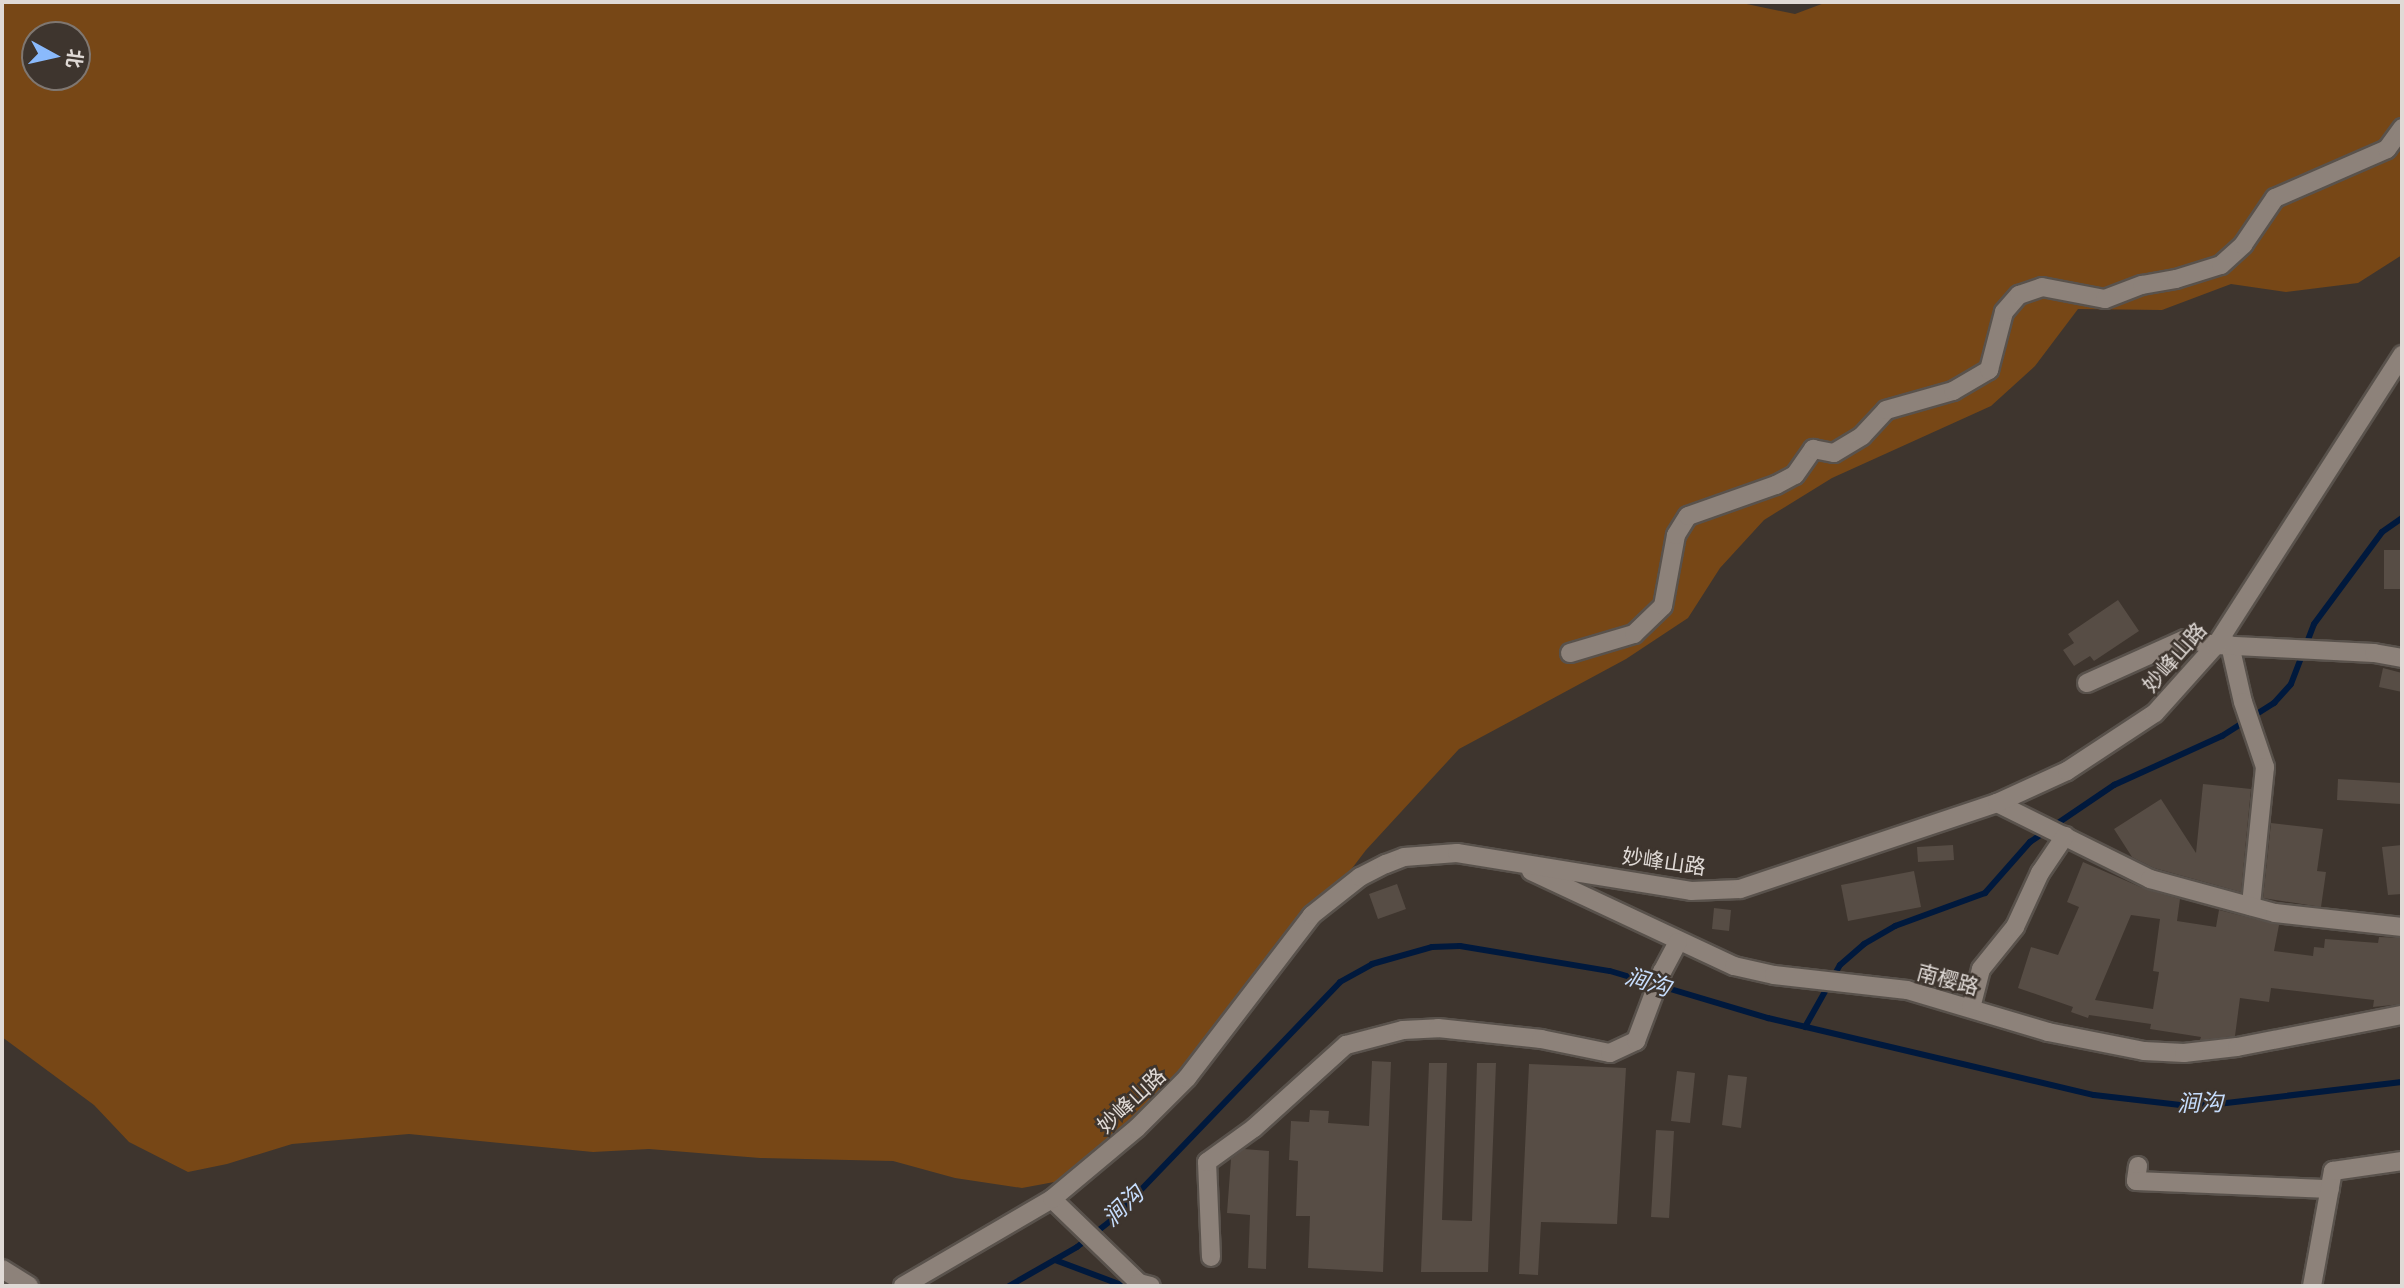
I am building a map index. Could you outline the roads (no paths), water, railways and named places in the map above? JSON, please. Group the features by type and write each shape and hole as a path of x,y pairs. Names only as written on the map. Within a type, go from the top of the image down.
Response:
{"street":[{"path":"1570,653 1634,634 1664,606 1676,535 1688,516 1776,485 1795,475 1813,449 1834,453 1862,436 1886,410 1953,391 1989,370 2004,312 2019,295 2042,287 2105,299 2142,285 2176,279 2221,265 2243,245 2275,198 2387,149 2402,128"},
{"name":"妙峰山路","path":"904,1286 1052,1199 1137,1128 1187,1079 1312,915 1330,898 1360,877 1404,857 1457,853 1691,891 1740,889 1997,803 2067,771 2155,713 2223,645 2402,355"},
{"path":"2087,683 2185,639 2223,645 2374,653 2402,658"},
{"path":"2223,645 2265,766 2251,906"},
{"path":"1997,803 2150,878 2275,913 2402,927"},
{"path":"1971,1008 1982,969 2015,926 2040,873 2063,834"},
{"name":"南樱路","path":"1500,859 1540,874 1678,942 1734,966 1920,993 2048,1032 2144,1051 2184,1053 2237,1047 2402,1015"},
{"path":"1211,1257 1207,1162 1254,1128 1346,1045 1403,1030 1438,1028 1541,1039 1610,1054 1636,1041 1662,972 1678,942"},
{"path":"2312,1286 2333,1171 2402,1161"},
{"path":"2138,1166 2137,1181 2330,1189"},
{"path":"1052,1199 1139,1283 1151,1286"},
{"path":"2,1269 29,1286"}],"waterway":[{"path":"1805,1027 1840,965 1864,944 1895,926 1985,893 2030,842 2114,785 2222,736 2274,703 2291,684 2314,624 2382,532 2402,518"},
{"name":"涧沟","path":"1009,1286 1077,1247 1113,1219 1340,982 1372,964 1432,947 1460,946 1610,971 1768,1018 2094,1095 2180,1105 2218,1104 2402,1082"},
{"path":"1055,1260 1124,1286"}]}
